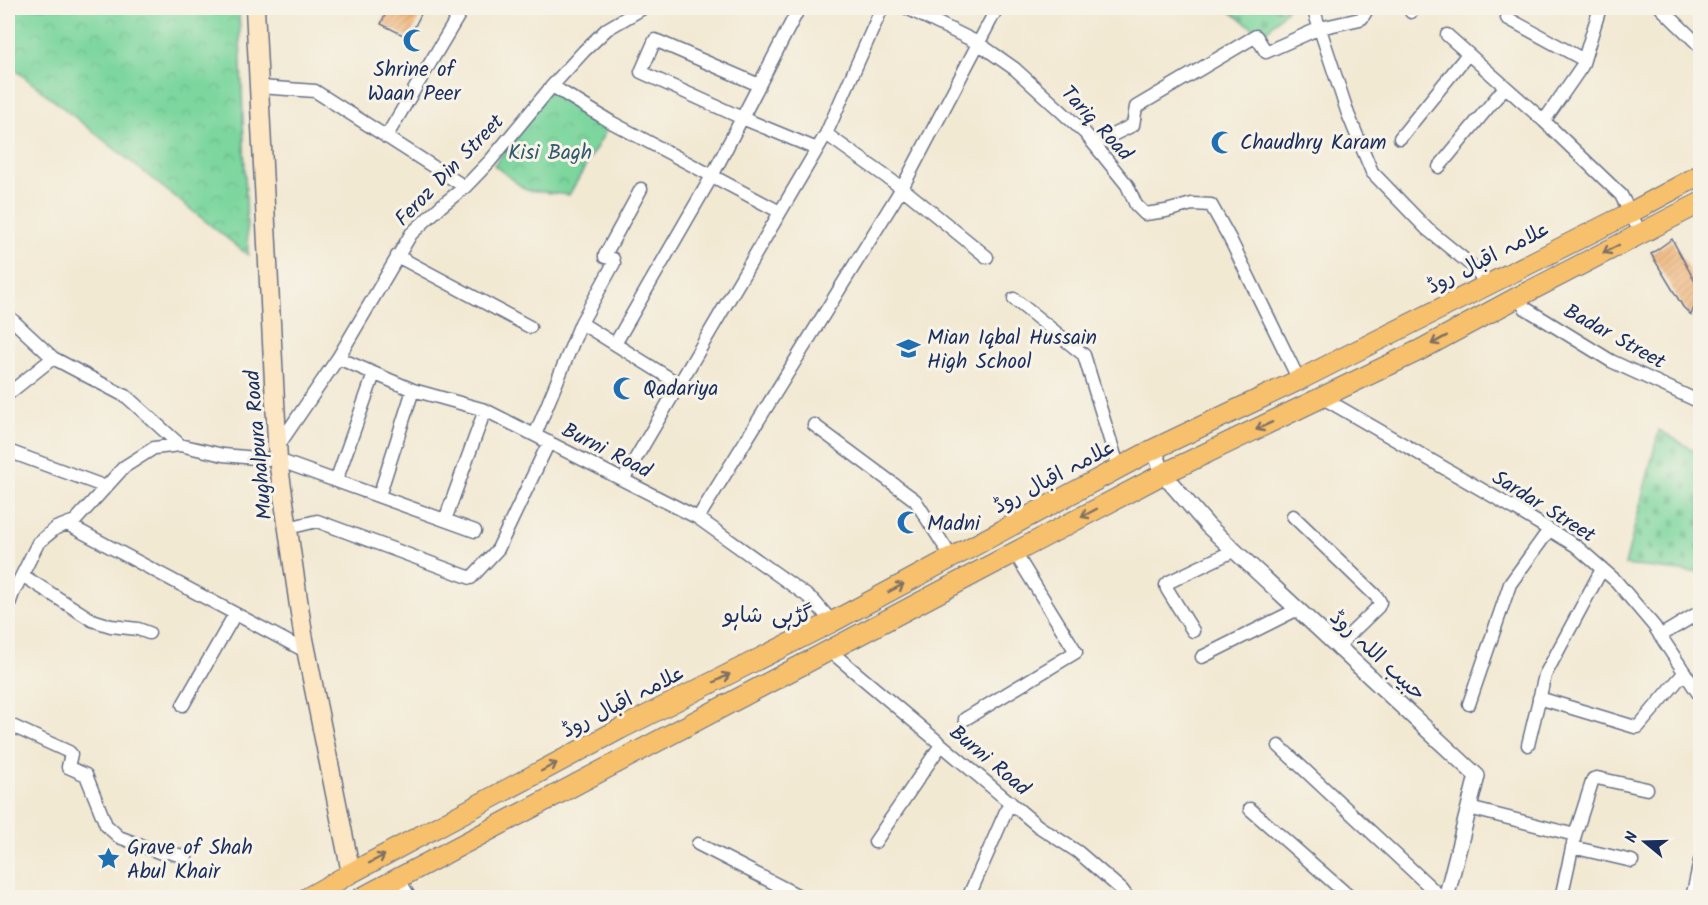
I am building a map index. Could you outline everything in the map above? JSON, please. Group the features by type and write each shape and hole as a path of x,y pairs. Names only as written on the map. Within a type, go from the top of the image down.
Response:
{"main road":[{"name":"Mughalpura Road","path":"255,8 277,453 307,652 351,873"},
{"name":"علامہ اقبال روڈ","path":"308,897 641,719 832,622 1154,449 1299,380 1701,175"},
{"path":"361,897 1163,474 1420,350 1701,203"},
{"path":"641,719 654,744"}],"street":[{"path":"386,137 463,8"},
{"name":"Feroz Din Street","path":"277,453 338,358 411,234 465,187 490,161 584,51 608,29 643,8"},
{"path":"615,344 712,176 799,8"},
{"path":"623,480 826,134 882,8"},
{"name":"Tariq Road","path":"907,8 978,43 1015,69 1085,133 1127,185 1136,205 1145,214 1192,204 1210,206 1230,239 1299,380"},
{"path":"698,518 902,188 997,8"},
{"path":"1313,8 1348,114 1372,172 1427,229 1476,269 1486,285"},
{"path":"1094,144 1133,125 1136,107 1256,36 1266,52 1320,28 1360,19 1368,8"},
{"path":"1544,122 1582,66 1600,8"},
{"path":"1661,8 1701,46"},
{"path":"1508,18 1584,60"},
{"path":"1447,35 1621,195 1641,234"},
{"path":"759,85 654,40 640,72 817,149"},
{"path":"1400,138 1468,54"},
{"path":"552,86 611,122 780,212"},
{"path":"260,87 315,91 465,187"},
{"path":"1439,167 1505,87"},
{"path":"826,134 902,188 987,257"},
{"path":"535,435 581,323 614,262 605,255 641,189"},
{"path":"397,256 530,327"},
{"name":"Badar Street","path":"1518,297 1525,308 1611,361 1701,402"},
{"path":"1014,299 1084,355 1119,469"},
{"path":"8,316 53,358 127,397 180,445"},
{"path":"581,323 679,384"},
{"path":"8,394 53,358"},
{"name":"Burni Road","path":"338,358 413,390 485,410 698,518 813,600 832,622"},
{"path":"336,481 374,374"},
{"path":"379,496 413,390"},
{"name":"Sardar Street","path":"1323,398 1576,546 1616,581 1654,626 1699,692"},
{"path":"445,520 485,410"},
{"path":"814,425 915,500 952,558"},
{"path":"288,528 317,521 471,578 498,549 549,442"},
{"path":"8,607 38,543 56,528 75,521 124,467 154,448 180,445 223,455 277,453 336,481 475,531"},
{"path":"1154,449 1163,474"},
{"path":"8,452 106,487"},
{"name":"حبیب اللہ روڈ","path":"1163,474 1208,526 1477,776 1444,897"},
{"path":"1293,516 1380,602 1378,607 1338,646"},
{"path":"67,524 307,652"},
{"path":"1469,704 1510,584 1549,530"},
{"path":"1193,631 1166,585 1235,550"},
{"path":"965,718 1076,652 1015,553"},
{"path":"1528,745 1545,675 1602,569"},
{"path":"22,575 92,620 149,633"},
{"path":"1202,657 1298,609"},
{"path":"1660,636 1701,612"},
{"path":"183,705 235,614"},
{"name":"Burni Road","path":"829,650 1038,826 1078,852 1128,897"},
{"path":"1539,698 1635,728 1684,673"},
{"path":"8,724 67,750 71,754 68,767 86,775 106,825 119,837 161,853 168,852 186,857"},
{"path":"875,842 941,745"},
{"path":"1280,746 1444,897"},
{"path":"1561,897 1573,841 1593,779 1647,789"},
{"path":"968,897 1010,802"},
{"path":"1469,808 1632,861"},
{"path":"1250,809 1351,897"},
{"path":"698,844 779,892 803,897"},
{"path":"1692,897 1701,861"},
{"path":"398,878 410,897"}],"green space":[{"path":"8,8 239,8 248,255 8,64"},
{"path":"1225,8 1288,8 1263,35"},
{"name":"Kisi Bagh","path":"552,86 611,122 569,195 526,190 494,165"},
{"path":"1659,430 1695,451 1700,451 1700,573 1625,565"}],"building":[{"path":"388,8 424,8 409,38 381,24"},
{"path":"1672,239 1700,291 1691,315 1683,307 1651,254"}],"place":[{"name":"Shrine of Waan Peer","path":"414,41"},
{"name":"Chaudhry Karam","path":"1222,142"},
{"name":"Mian Iqbal Hussain High School","path":"909,349"},
{"name":"Qadariya","path":"625,388"},
{"name":"Madni","path":"909,523"},
{"name":"Grave of Shah Abul Khair","path":"109,859"}],"district":[{"name":"گڑہی شاہو","path":"768,614"}]}
